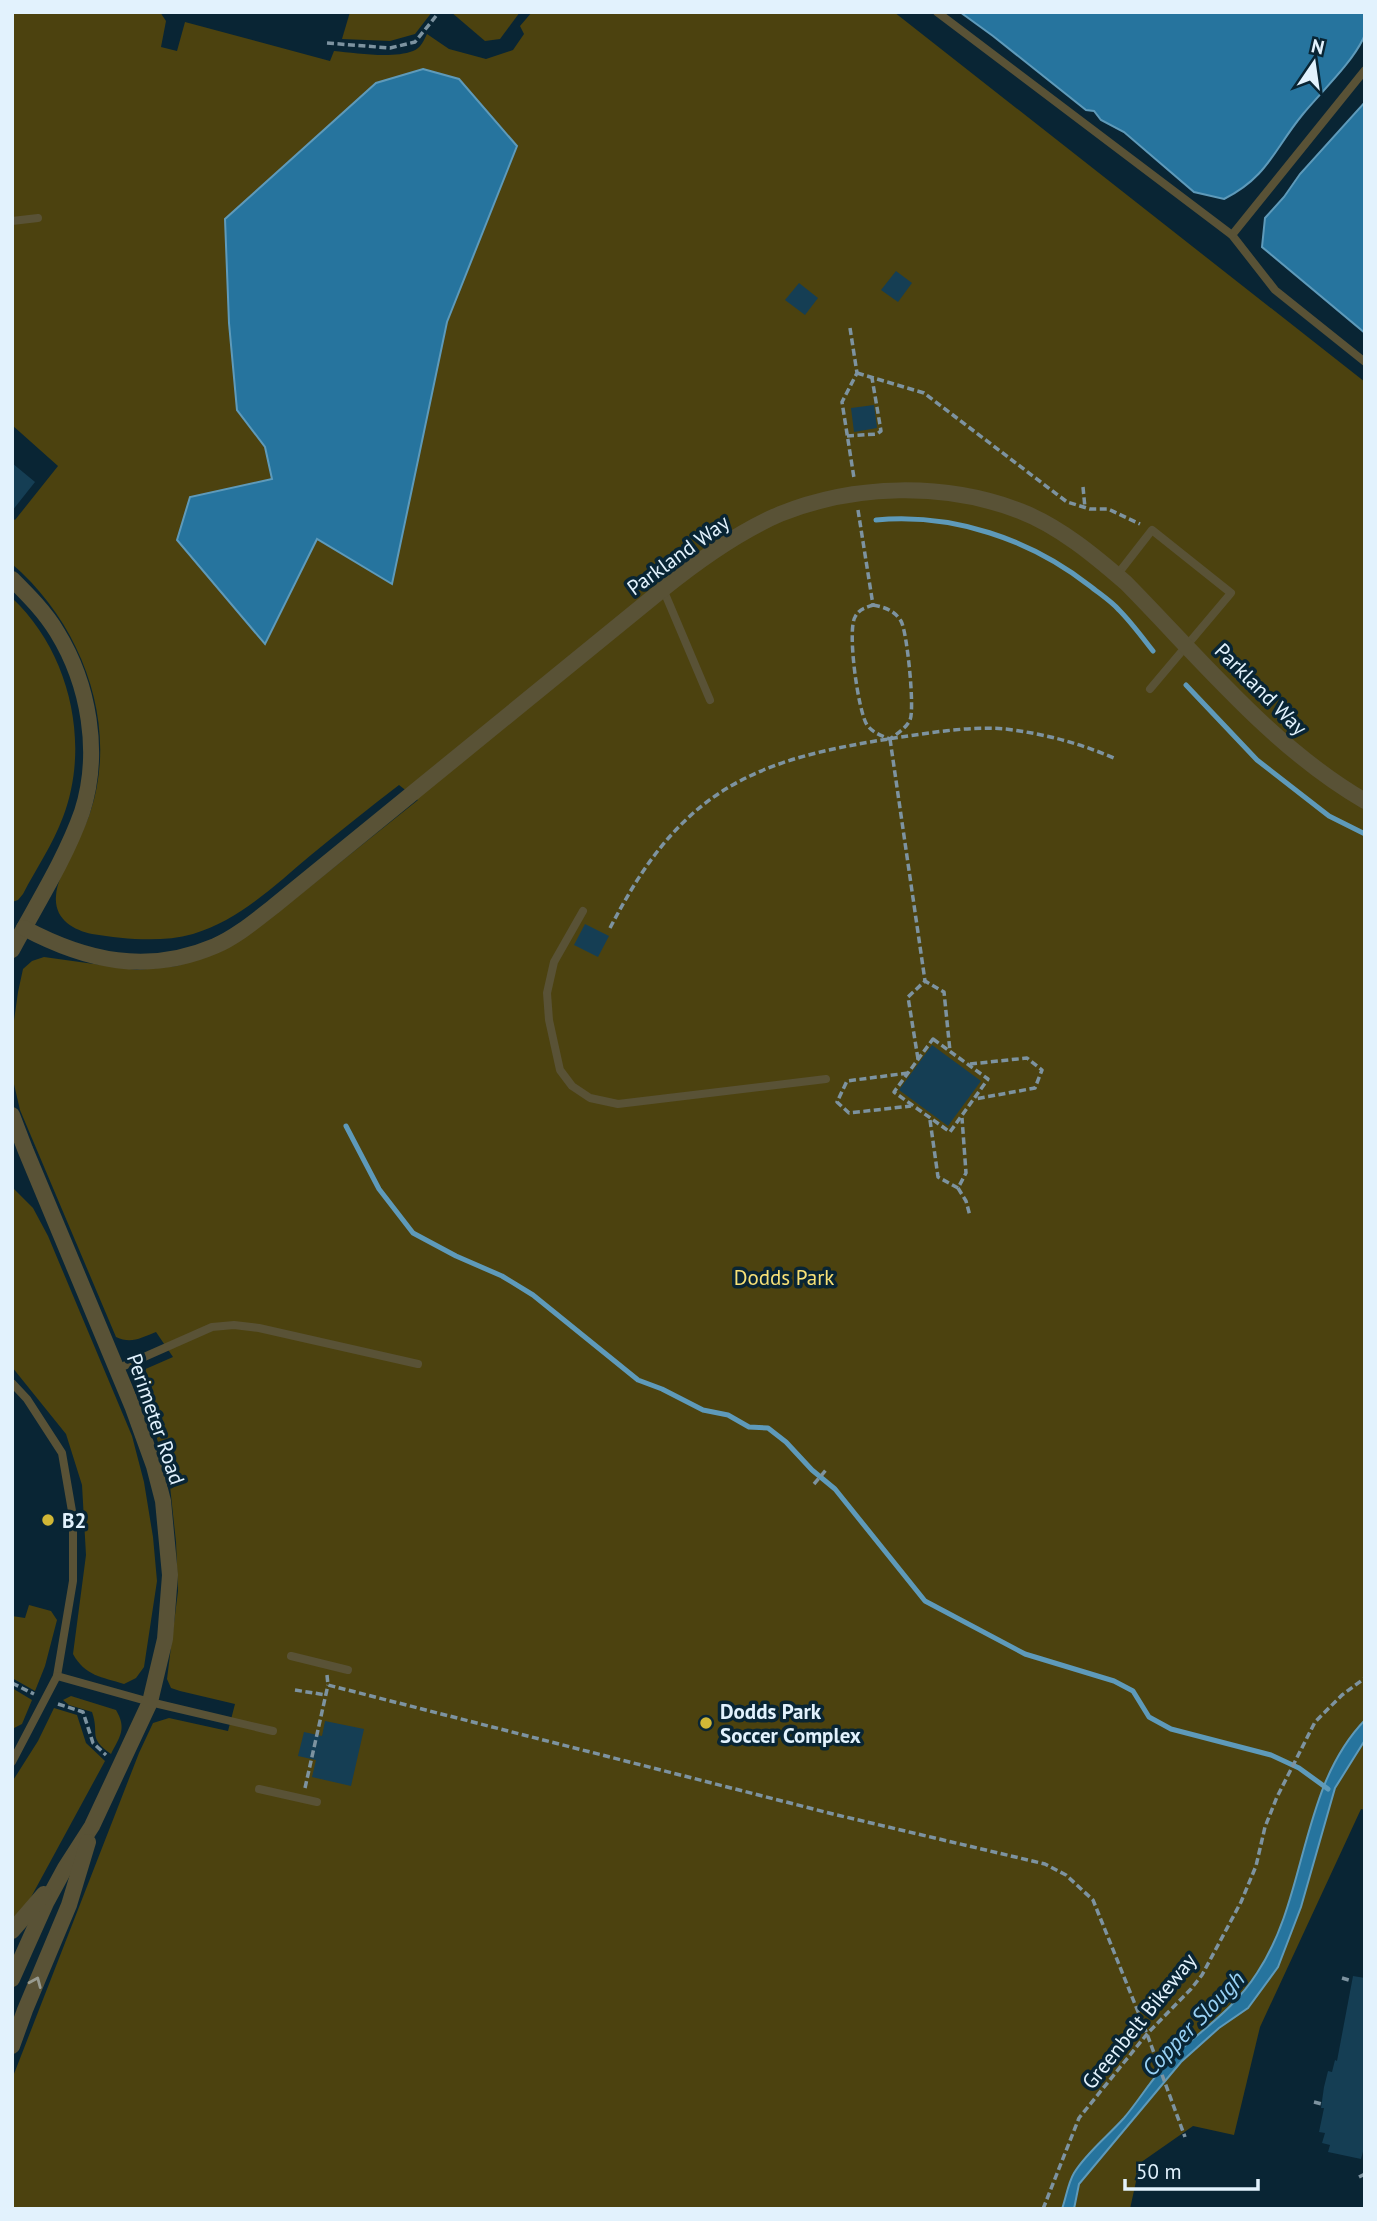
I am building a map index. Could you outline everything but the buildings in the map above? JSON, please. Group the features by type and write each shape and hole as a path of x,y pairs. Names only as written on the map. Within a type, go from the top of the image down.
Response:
{"street":[{"name":"Parkland Way","path":"24,928 85,956 103,959 157,961 181,957 216,945 273,907 663,589 721,546 778,515 838,497 899,491 956,495 1021,511 1076,543 1117,575 1273,734 1305,761 1365,801"},
{"path":"12,579 41,609 71,656 85,701 91,742 89,776 82,810 61,860 12,950"},
{"name":"Perimeter Road","path":"12,1115 18,1151 117,1369 154,1466 163,1501 168,1540 169,1607 159,1670 150,1702 92,1826 46,1903 12,1979"},
{"name":"Perimeter Road","path":"12,2046 18,2008 69,1905 92,1826"},
{"path":"12,1931 65,1868"}],"lane":[{"path":"937,12 1231,234 1276,290 1365,362"},
{"path":"1231,234 1365,70"},
{"path":"12,221 38,218"},
{"path":"1117,575 1152,530 1231,593 1150,689"},
{"path":"663,589 710,700"},
{"path":"583,911 554,962 547,993 549,1020 561,1070 572,1086 590,1098 618,1104 826,1079"},
{"path":"117,1369 212,1327 234,1325 259,1328 418,1364"},
{"path":"12,1383 27,1399 62,1454 73,1517 73,1581 57,1676 12,1762"},
{"path":"291,1656 348,1670"},
{"path":"57,1676 150,1702 273,1731"},
{"path":"258,1789 317,1802"}],"path":[{"path":"327,43 390,48 415,42 436,16"},
{"path":"850,328 857,373 842,402 853,474"},
{"path":"857,373 924,393 1067,502 1085,508 1108,509 1152,530"},
{"path":"847,436 877,434 881,430 872,378"},
{"path":"1083,488 1085,508"},
{"path":"857,502 873,605"},
{"path":"873,605 886,608 902,623 913,703 911,718 904,729 890,739 878,735 868,726 862,713 851,639 854,618 862,609 873,605"},
{"path":"610,928 647,862 691,814 744,778 775,763 841,746 984,728 1005,729 1079,743 1114,758"},
{"path":"890,739 925,981"},
{"path":"925,981 944,992 950,1051"},
{"path":"918,1059 908,997 925,981"},
{"path":"933,1039 988,1079 950,1132 894,1092 918,1059 933,1039"},
{"path":"968,1064 1027,1058 1042,1070 1035,1088 974,1099"},
{"path":"908,1073 847,1081 837,1102 849,1113 914,1106"},
{"path":"958,1188 966,1173 961,1116"},
{"path":"929,1118 938,1177 958,1188 966,1201 970,1216"},
{"path":"814,1484 826,1470"},
{"path":"305,1790 328,1685 327,1675"},
{"name":"Greenbelt Bikeway","path":"1043,2209 1079,2118 1147,2034 1202,1975 1241,1902 1255,1866 1265,1827 1315,1723 1342,1695 1365,1678"},
{"path":"12,1683 34,1694"},
{"path":"328,1685 833,1814 1045,1864 1066,1875 1093,1900 1185,2137"},
{"path":"295,1690 326,1695"},
{"path":"58,1704 83,1712 93,1743 106,1755"},
{"path":"1342,1978 1352,1981"},
{"path":"1314,2102 1322,2104"},
{"path":"1359,2177 1365,2174"}],"green space":[{"name":"Dodds Park","path":"12,12 160,12 166,21 161,47 177,51 185,22 330,61 334,51 395,55 413,51 422,44 427,34 449,49 486,59 513,50 524,34 520,26 532,12 894,12 1365,382 1365,1810 1361,1809 1260,2027 1234,2135 1193,2126 1140,2163 1130,2209 12,2209 12,2079 139,1753 153,1723 169,1718 228,1731 235,1704 171,1688 167,1679 178,1591 176,1542 170,1486 137,1381 141,1371 173,1357 156,1332 131,1340 116,1337 20,1110 13,1080 12,1035 23,969 32,961 44,957 137,970 177,966 219,952 267,921 418,800 399,785 241,911 193,934 155,939 117,937 85,932 66,922 56,904 57,887 90,813 98,779 100,745 97,711 88,677 75,645 58,615 12,564 12,518 15,520 58,466 12,425","holes":["517,147 447,322 392,584 317,538 190,497 272,479 265,447 237,410 229,323 225,219"]},
{"path":"350,12 432,12 415,34 390,41 342,39"},
{"path":"451,12 520,12 500,39 485,41"},
{"path":"12,598 32,620 61,672 70,700 75,760 71,789 59,827 23,894 12,902"},
{"path":"12,1187 33,1208 48,1236 132,1436 144,1482 157,1581 144,1667 136,1678 124,1684 89,1671 73,1654 86,1555 82,1485 66,1434 12,1367"},
{"path":"29,1605 51,1611 57,1620 45,1666 35,1691 12,1678 12,1616 25,1618"},
{"path":"12,1688 32,1700 22,1724 12,1729"},
{"path":"71,1696 116,1710 122,1728 111,1754 99,1744 92,1712 69,1705 63,1700"},
{"path":"54,1708 77,1715 86,1743 105,1761 30,1899 12,1922 12,1782 38,1741"}],"water":[{"path":"960,12 1365,12 1365,29 1363,39 1351,58 1303,114 1261,172 1224,199 1194,192 1124,132 1101,120 1094,111 1086,110"},
{"path":"423,69 459,79 517,146 447,322 392,584 317,539 265,644 177,540 190,497 272,479 265,447 237,410 229,323 225,219 376,83"},
{"path":"1365,102 1365,333 1262,247 1265,218 1300,174"},
{"path":"1365,1720 1365,1740 1335,1788 1301,1907 1278,1967 1248,2008 1219,2028 1181,2062 1079,2184 1074,2209 1062,2209 1072,2177 1085,2158 1124,2118 1167,2063 1229,2007 1257,1973 1274,1943 1286,1911 1327,1778 1344,1747"}],"waterway":[{"path":"876,520 905,519 962,525 1016,543 1042,555 1067,569 1116,607 1153,651"},
{"path":"1186,685 1257,760 1329,816 1365,834"},
{"path":"346,1126 379,1189 413,1233 502,1276 533,1295 638,1380 703,1410 728,1415 749,1427 768,1428 835,1489 925,1601 1025,1654 1114,1681 1133,1691 1149,1717 1171,1729 1271,1755 1299,1768 1328,1789"}],"place":[{"name":"B2","path":"48,1520"},
{"name":"Dodds Park Soccer Complex","path":"706,1723"}],"water label":[{"name":"Copper Slough","path":"1193,2023"}]}
